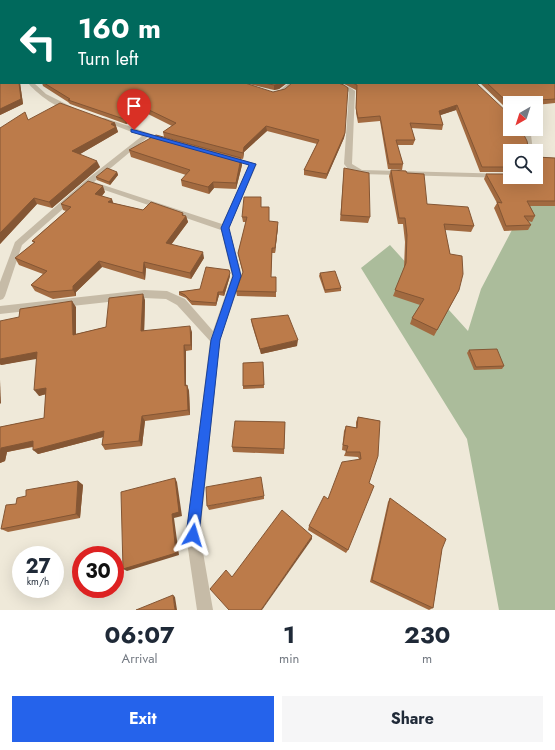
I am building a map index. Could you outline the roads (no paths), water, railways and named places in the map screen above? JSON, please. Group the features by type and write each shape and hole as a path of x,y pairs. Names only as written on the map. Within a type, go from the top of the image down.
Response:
{"street":[{"path":"32,84 36,90 53,102 82,112"},
{"path":"268,92 282,92 291,84"},
{"path":"333,84 346,87 352,91 348,164 352,168 360,172 503,176"},
{"path":"96,117 147,135 177,143"},
{"path":"0,296 18,244 89,182 147,135"},
{"path":"205,610 193,535 215,340 237,276 225,228 253,164 223,156"},
{"path":"89,182 225,228"},
{"path":"0,310 144,294 167,295 181,302 215,340"}]}
